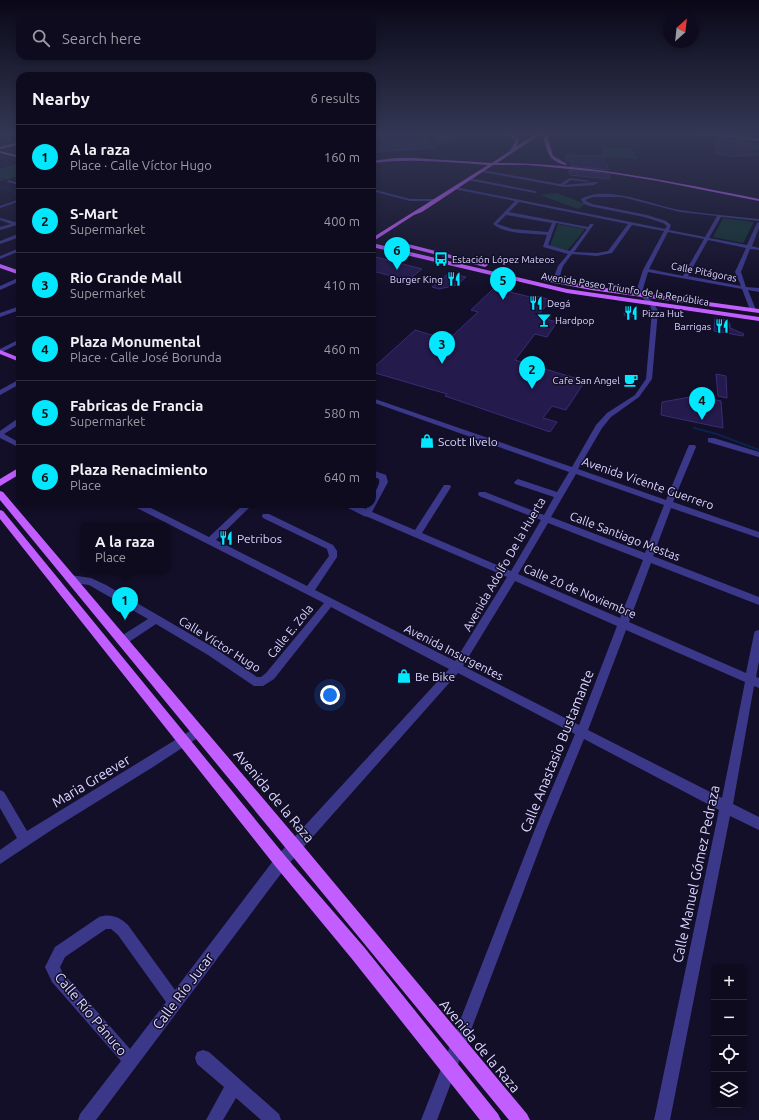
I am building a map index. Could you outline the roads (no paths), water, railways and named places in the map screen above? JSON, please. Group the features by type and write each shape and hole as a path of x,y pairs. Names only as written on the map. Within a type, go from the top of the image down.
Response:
{"main road":[{"path":"376,237 412,214 439,200 459,185"},
{"path":"685,185 759,199"},
{"path":"376,239 382,240"},
{"name":"Avenida Paseo Triunfo de la República","path":"376,240 567,291 759,319"},
{"name":"Avenida Paseo Triunfo de la República","path":"397,244 576,286 757,312"},
{"path":"0,266 16,272"},
{"path":"548,287 553,285 555,282"},
{"path":"567,291 566,288 576,286"},
{"path":"747,317 750,313 757,312"},
{"path":"0,351 16,358"},
{"path":"0,483 16,473"},
{"name":"Avenida de la Raza","path":"0,494 521,1120"},
{"path":"0,514 492,1120"}],"street":[{"path":"500,185 535,192"},
{"path":"509,191 516,185"},
{"path":"563,185 574,185"},
{"path":"455,188 502,196 518,201 759,249"},
{"path":"376,191 410,200 439,200"},
{"path":"376,191 402,200 413,206 412,214"},
{"path":"652,304 639,292 646,270 667,231 669,226 668,224 659,220 587,204 582,200 584,198 593,196 622,196 672,210 759,220"},
{"path":"0,201 10,204"},
{"path":"518,201 495,224 502,228 549,234"},
{"path":"0,207 16,202"},
{"path":"505,213 589,228"},
{"path":"685,277 719,216"},
{"path":"555,282 558,270 570,252 599,217"},
{"path":"0,219 16,223"},
{"path":"554,222 545,245 547,248 570,252 603,254 610,252 631,224"},
{"path":"757,312 744,288 738,274 738,269 759,223"},
{"path":"0,229 16,224"},
{"path":"0,243 16,237"},
{"path":"0,258 16,252"},
{"name":"Calle Pitágoras","path":"646,270 759,290"},
{"path":"0,288 16,281"},
{"name":"Avenida Adolfo De la Huerta","path":"281,862 456,668 512,577 605,419 633,400 647,383 650,376 651,345 655,311 652,304"},
{"path":"0,315 16,309"},
{"path":"0,351 16,343"},
{"path":"0,393 16,383"},
{"name":"Avenida Vicente Guerrero","path":"376,395 513,444 522,448 528,454"},
{"name":"Avenida Vicente Guerrero","path":"376,401 759,535"},
{"path":"16,424 0,434 16,444"},
{"path":"711,440 759,455"},
{"name":"Calle Anastasio Bustamante","path":"429,1120 542,829 582,732 692,447"},
{"path":"376,474 383,477 384,482 376,497"},
{"path":"518,482 559,496"},
{"path":"416,535 447,487"},
{"name":"Calle Santiago Mestas","path":"482,494 759,601"},
{"name":"Avenida Insurgentes","path":"144,508 309,591 759,824"},
{"path":"210,541 245,508"},
{"name":"Calle 20 de Noviembre","path":"355,508 755,681"},
{"path":"367,514 370,508"},
{"path":"266,516 332,549 334,554 309,591"},
{"name":"Calle Víctor Hugo","path":"70,579 81,580 97,585 212,652 254,681 263,682 270,676"},
{"name":"Calle E. Zola","path":"270,676 330,602"},
{"path":"122,641 156,620"},
{"name":"Calle Manuel Gómez Pedraza","path":"662,1120 726,807 755,681 759,634"},
{"name":"Maria Greever","path":"0,858 25,839 198,731"},
{"path":"0,796 25,839"},
{"name":"Calle Río Jucar","path":"86,1120 281,862"},
{"name":"Calle Río Pánuco","path":"131,1061 57,977 52,967 60,952 104,922 110,921 117,924 175,1002"},
{"path":"203,1058 273,1120"},
{"path":"214,1120 234,1086"}],"waterway":[{"path":"0,187 16,193"},
{"path":"694,428 717,434 759,450"}],"place":[{"name":"Estación López Mateos","path":"441,259"},
{"name":"Plaza Renacimiento","path":"397,270"},
{"name":"Burger King","path":"454,279"},
{"name":"Fabricas de Francia","path":"503,300"},
{"name":"Degá","path":"536,303"},
{"name":"Pizza Hut","path":"631,313"},
{"name":"Hardpop","path":"544,320"},
{"name":"Barrigas","path":"722,326"},
{"name":"Rio Grande Mall","path":"442,364"},
{"name":"Cafe San Angel","path":"631,380"},
{"name":"S-Mart","path":"532,389"},
{"name":"Plaza Monumental","path":"702,420"},
{"name":"Scott Ilvelo","path":"427,441"},
{"name":"Petribos","path":"226,538"},
{"name":"A la raza","path":"125,620"},
{"name":"Be Bike","path":"404,676"}]}
